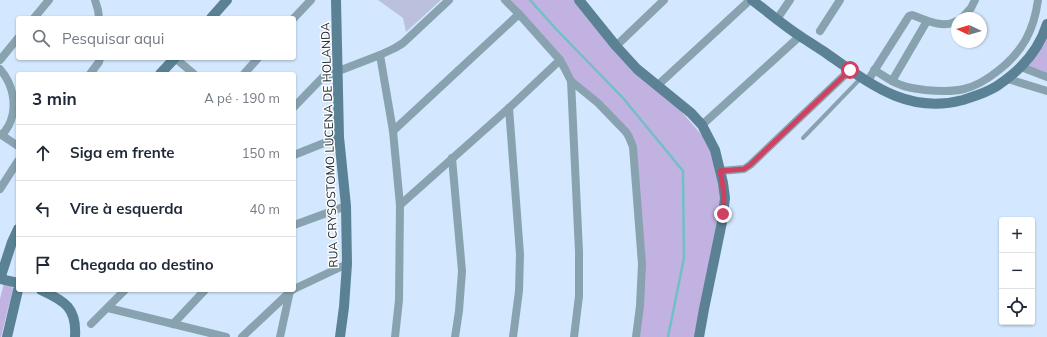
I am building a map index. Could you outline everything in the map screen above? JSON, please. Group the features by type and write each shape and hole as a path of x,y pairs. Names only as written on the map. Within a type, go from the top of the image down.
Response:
{"street":[{"path":"36,16 49,0"},
{"path":"95,0 99,16"},
{"path":"212,16 227,0"},
{"path":"296,16 311,0"},
{"name":"RUA CRYSOSTOMO LUCENA DE HOLANDA","path":"336,0 339,137 346,206 347,264 340,337"},
{"path":"296,105 323,77 380,55 403,43 449,0"},
{"path":"505,0 520,14 560,60 570,81 579,252 579,296 574,337"},
{"path":"579,0 616,46 637,69 691,112 702,125 715,150 725,198 722,222 699,337"},
{"path":"616,46 664,0"},
{"path":"658,85 751,0 864,80 898,98 920,103 933,104 959,101 990,90 1008,79 1021,67 1034,51 1047,24"},
{"path":"777,19 790,0"},
{"path":"820,31 840,0"},
{"path":"967,12 975,0"},
{"path":"874,70 892,81 908,88 931,91 964,89 984,81 994,75 1009,62 1025,42 1036,13 1038,0"},
{"path":"393,131 520,14"},
{"path":"864,80 874,70 909,16 912,15 938,24 951,24"},
{"path":"892,81 927,20"},
{"path":"702,125 800,36"},
{"path":"0,60 16,40"},
{"path":"380,55 393,131 400,205 400,300 395,337"},
{"path":"92,72 100,60"},
{"path":"162,72 173,60"},
{"path":"177,60 192,72"},
{"path":"246,72 256,60"},
{"path":"400,205 509,108 560,60"},
{"path":"1021,67 1047,77"},
{"path":"0,69 5,74 11,86 14,99 13,112 9,124 1,135 16,145"},
{"path":"720,171 744,169 750,165 850,70"},
{"path":"1008,79 1047,91"},
{"path":"570,81 598,103 626,132 632,147 642,264 640,306 636,337"},
{"path":"509,108 520,254 519,291 513,337"},
{"path":"296,154 339,137"},
{"path":"452,158 462,271 459,311 455,337"},
{"path":"0,189 16,164"},
{"path":"296,224 346,206"},
{"path":"16,233 0,279 16,283"},
{"path":"296,288 347,264"},
{"path":"7,337 18,292"},
{"path":"45,292 66,304 70,309 76,326 75,337"},
{"path":"91,324 123,292"},
{"path":"173,324 203,292"},
{"path":"242,337 290,292"},
{"path":"280,337 291,292"},
{"path":"108,308 226,337"}],"lane":[{"path":"802,138 864,80"}],"shaded area":[{"path":"501,0 579,0 658,85 715,150 723,214 698,337 636,337 640,306 633,147 626,132 571,81 560,60"},
{"path":"1047,24 1047,74 1021,67"},
{"path":"4,283 13,288 0,337 0,299"}],"building":[{"path":"378,0 441,0 406,32 403,18"}],"waterway":[{"path":"530,0 623,98 683,171 684,258 668,337"}],"route":[{"path":"723,214 725,198 720,171 744,169 750,165 850,70"}]}
